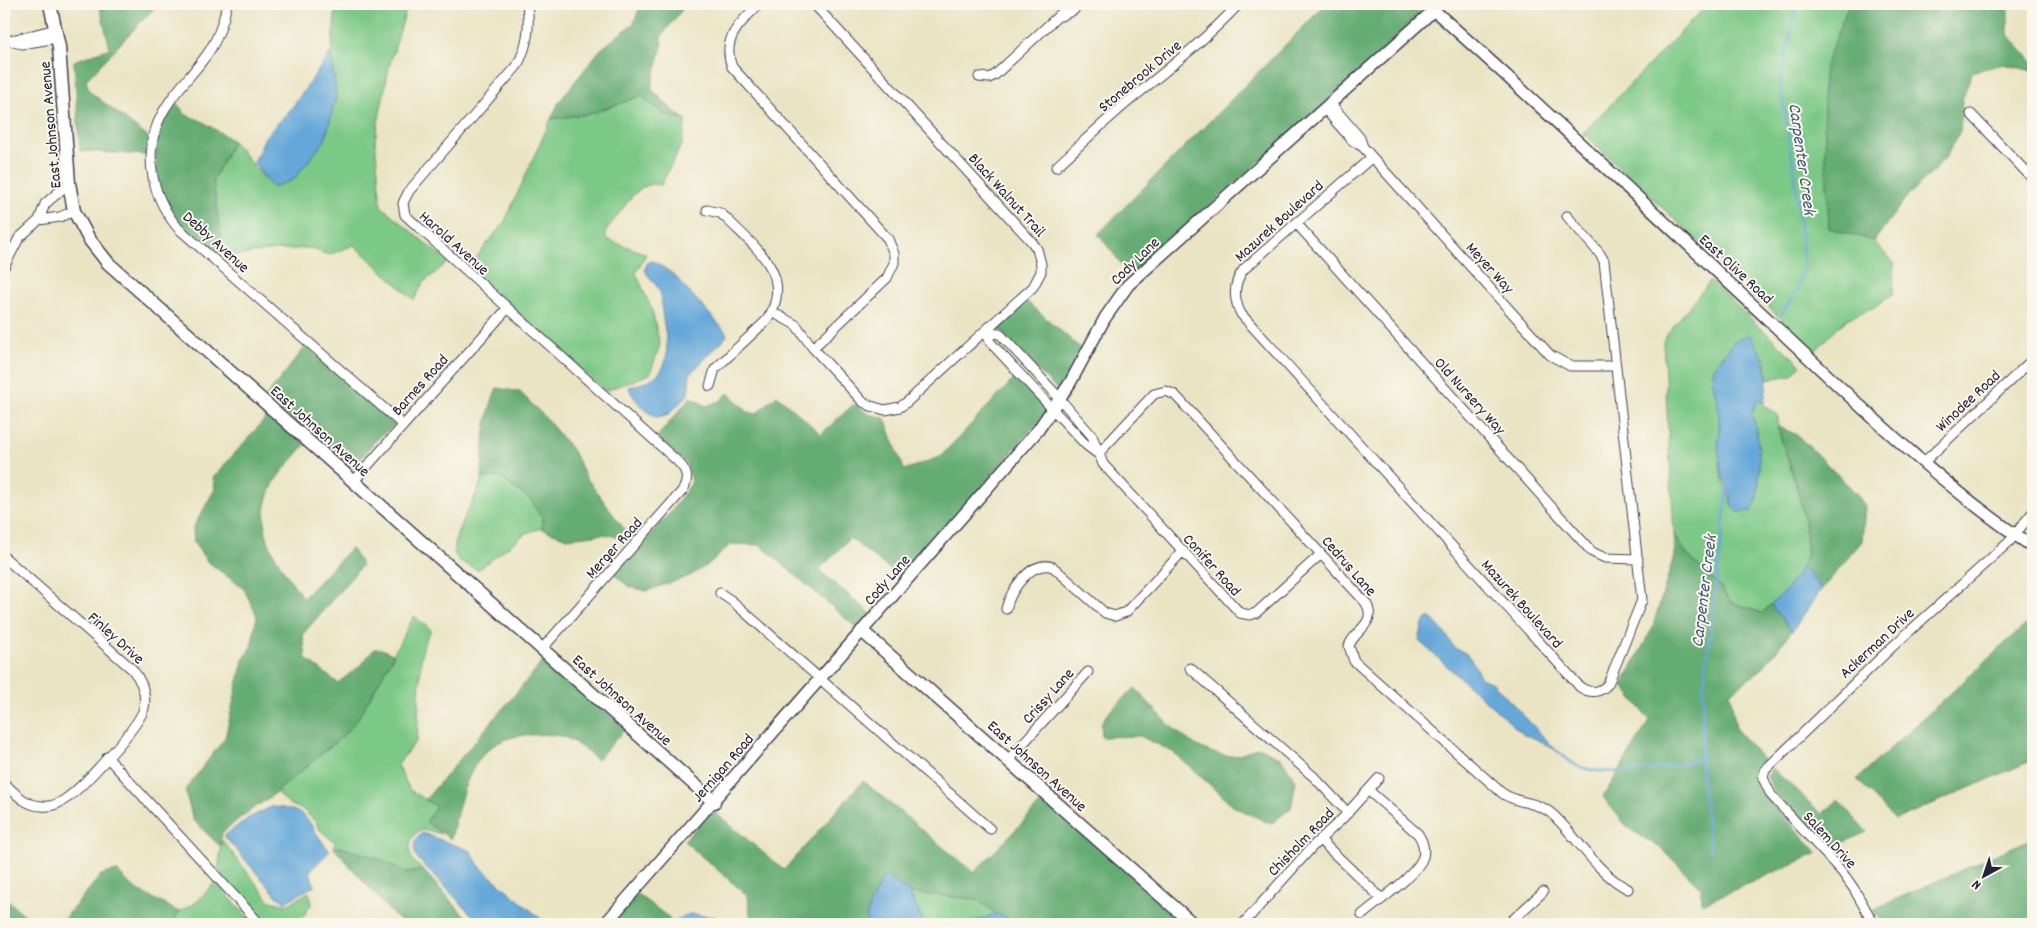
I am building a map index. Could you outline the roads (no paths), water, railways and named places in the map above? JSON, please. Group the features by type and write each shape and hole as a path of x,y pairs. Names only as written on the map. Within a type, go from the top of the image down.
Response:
{"main road":[{"name":"East Johnson Avenue","path":"50,4 56,33 69,183 74,211 89,239 108,263 714,802"},
{"name":"East Johnson Avenue","path":"862,631 1194,924"}],"street":[{"name":"Debby Avenue","path":"228,4 210,50 168,104 156,128 151,148 151,168 157,194 166,212 178,228 403,425"},
{"name":"Harold Avenue","path":"527,4 529,31 517,66 409,191 403,203 408,220 676,460"},
{"path":"759,4 731,35 728,52 732,68 888,239 894,254 894,263 887,278 813,348"},
{"name":"Black Walnut Trail","path":"772,312 796,325 813,348 864,402 878,409 893,409 907,402 987,330 1038,280 1041,264 1037,249 814,4"},
{"path":"1061,16 1065,8 1071,4"},
{"path":"979,77 989,78 995,75 1061,16 1074,10 1078,4"},
{"name":"Stonebrook Drive","path":"1056,166 1216,28 1239,4"},
{"name":"Cody Lane","path":"862,631 1029,440 1059,400 1105,318 1128,285 1240,187 1434,6"},
{"name":"East Olive Road","path":"1434,6 1923,463 2033,547"},
{"path":"6,41 56,33"},
{"name":"Meyer Way","path":"1327,106 1353,141 1364,147 1556,360 1570,366 1616,366"},
{"path":"1971,114 2033,179"},
{"name":"Mazurek Boulevard","path":"1372,157 1240,274 1236,282 1235,298 1241,314 1574,680 1587,691 1599,691 1608,684 1641,608 1642,600 1604,261 1567,216"},
{"path":"4,267 19,238 39,220 44,204 69,183"},
{"path":"707,210 720,213 726,218 768,262 777,282 776,301 772,312 763,324 715,369 710,386"},
{"path":"39,220 60,217 74,211"},
{"name":"Old Nursery Way","path":"1296,223 1592,552 1605,558 1638,559"},
{"name":"Barnes Road","path":"354,481 507,309"},
{"name":"Conifer Road","path":"987,330 1000,335 1092,436 1103,464 1235,610 1245,615 1256,613 1321,554"},
{"name":"Conifer Road","path":"987,330 990,342 1052,410 1086,445 1098,454"},
{"name":"Winodee Road","path":"1923,463 2033,360"},
{"name":"Cedrus Lane","path":"1098,454 1150,397 1159,392 1170,392 1175,395 1369,609 1369,621 1354,636 1349,646 1354,661 1502,793 1517,801 1536,804 1552,813 1612,879 1628,889"},
{"name":"Merger Road","path":"542,649 684,490 687,478 686,472 676,460"},
{"name":"Ackerman Drive","path":"1763,776 1765,770 1775,758 2016,535 2033,512"},
{"path":"1006,609 1012,593 1031,571 1040,565 1047,565 1053,567 1105,613 1121,615 1126,612 1182,552"},
{"name":"Finley Drive","path":"4,557 138,677 144,692 142,715 138,723 69,796 55,805 42,806 28,803 4,783"},
{"path":"720,593 732,601 990,829"},
{"name":"Jernigan Road","path":"605,924 862,631"},
{"path":"1190,668 1314,777 1348,813"},
{"name":"Crissy Lane","path":"1008,760 1088,672"},
{"path":"107,757 260,924"},
{"name":"Salem Drive","path":"1763,776 1771,795 1842,872 1874,924"},
{"name":"Chisholm Road","path":"1242,924 1379,778"},
{"path":"1362,915 1418,865 1423,856 1423,848 1418,834 1368,790"},
{"path":"1320,840 1381,898"},
{"path":"1508,924 1543,892"}],"water":[{"path":"331,52 336,96 325,140 293,180 272,187 254,163 265,137 291,109"},
{"path":"653,261 673,274 726,332 727,336 690,374 688,395 669,414 657,417 640,405 629,387 653,378 665,364 667,355 661,295 645,269 648,262"},
{"path":"1749,334 1764,359 1767,382 1764,403 1758,400 1752,412 1756,427 1759,471 1755,503 1752,511 1738,512 1731,505 1731,494 1722,475 1718,446 1720,431 1718,403 1712,379 1714,368 1734,341"},
{"path":"1802,566 1822,589 1792,631 1771,605 1788,588"},
{"path":"1430,617 1446,634 1454,648 1469,656 1481,678 1493,683 1556,750 1524,735 1419,641 1423,623"},
{"path":"271,807 285,808 302,815 308,820 330,851 310,871 314,886 285,902 278,897 224,836 247,819"},
{"path":"422,833 471,851 478,864 488,874 547,924 481,924 416,857 414,844"},
{"path":"884,876 910,893 924,924 867,924 870,905"},
{"path":"689,914 715,917 726,924 672,924 672,922"},
{"path":"997,914 1018,924 966,924"}],"waterway":[{"name":"Carpenter Creek","path":"1782,314 1797,290 1804,266 1795,175 1780,82 1797,4"},
{"name":"Carpenter Creek","path":"1710,850 1701,771 1703,693 1728,486"},
{"path":"1556,750 1578,766 1590,770 1622,772 1674,765 1701,757"}]}
